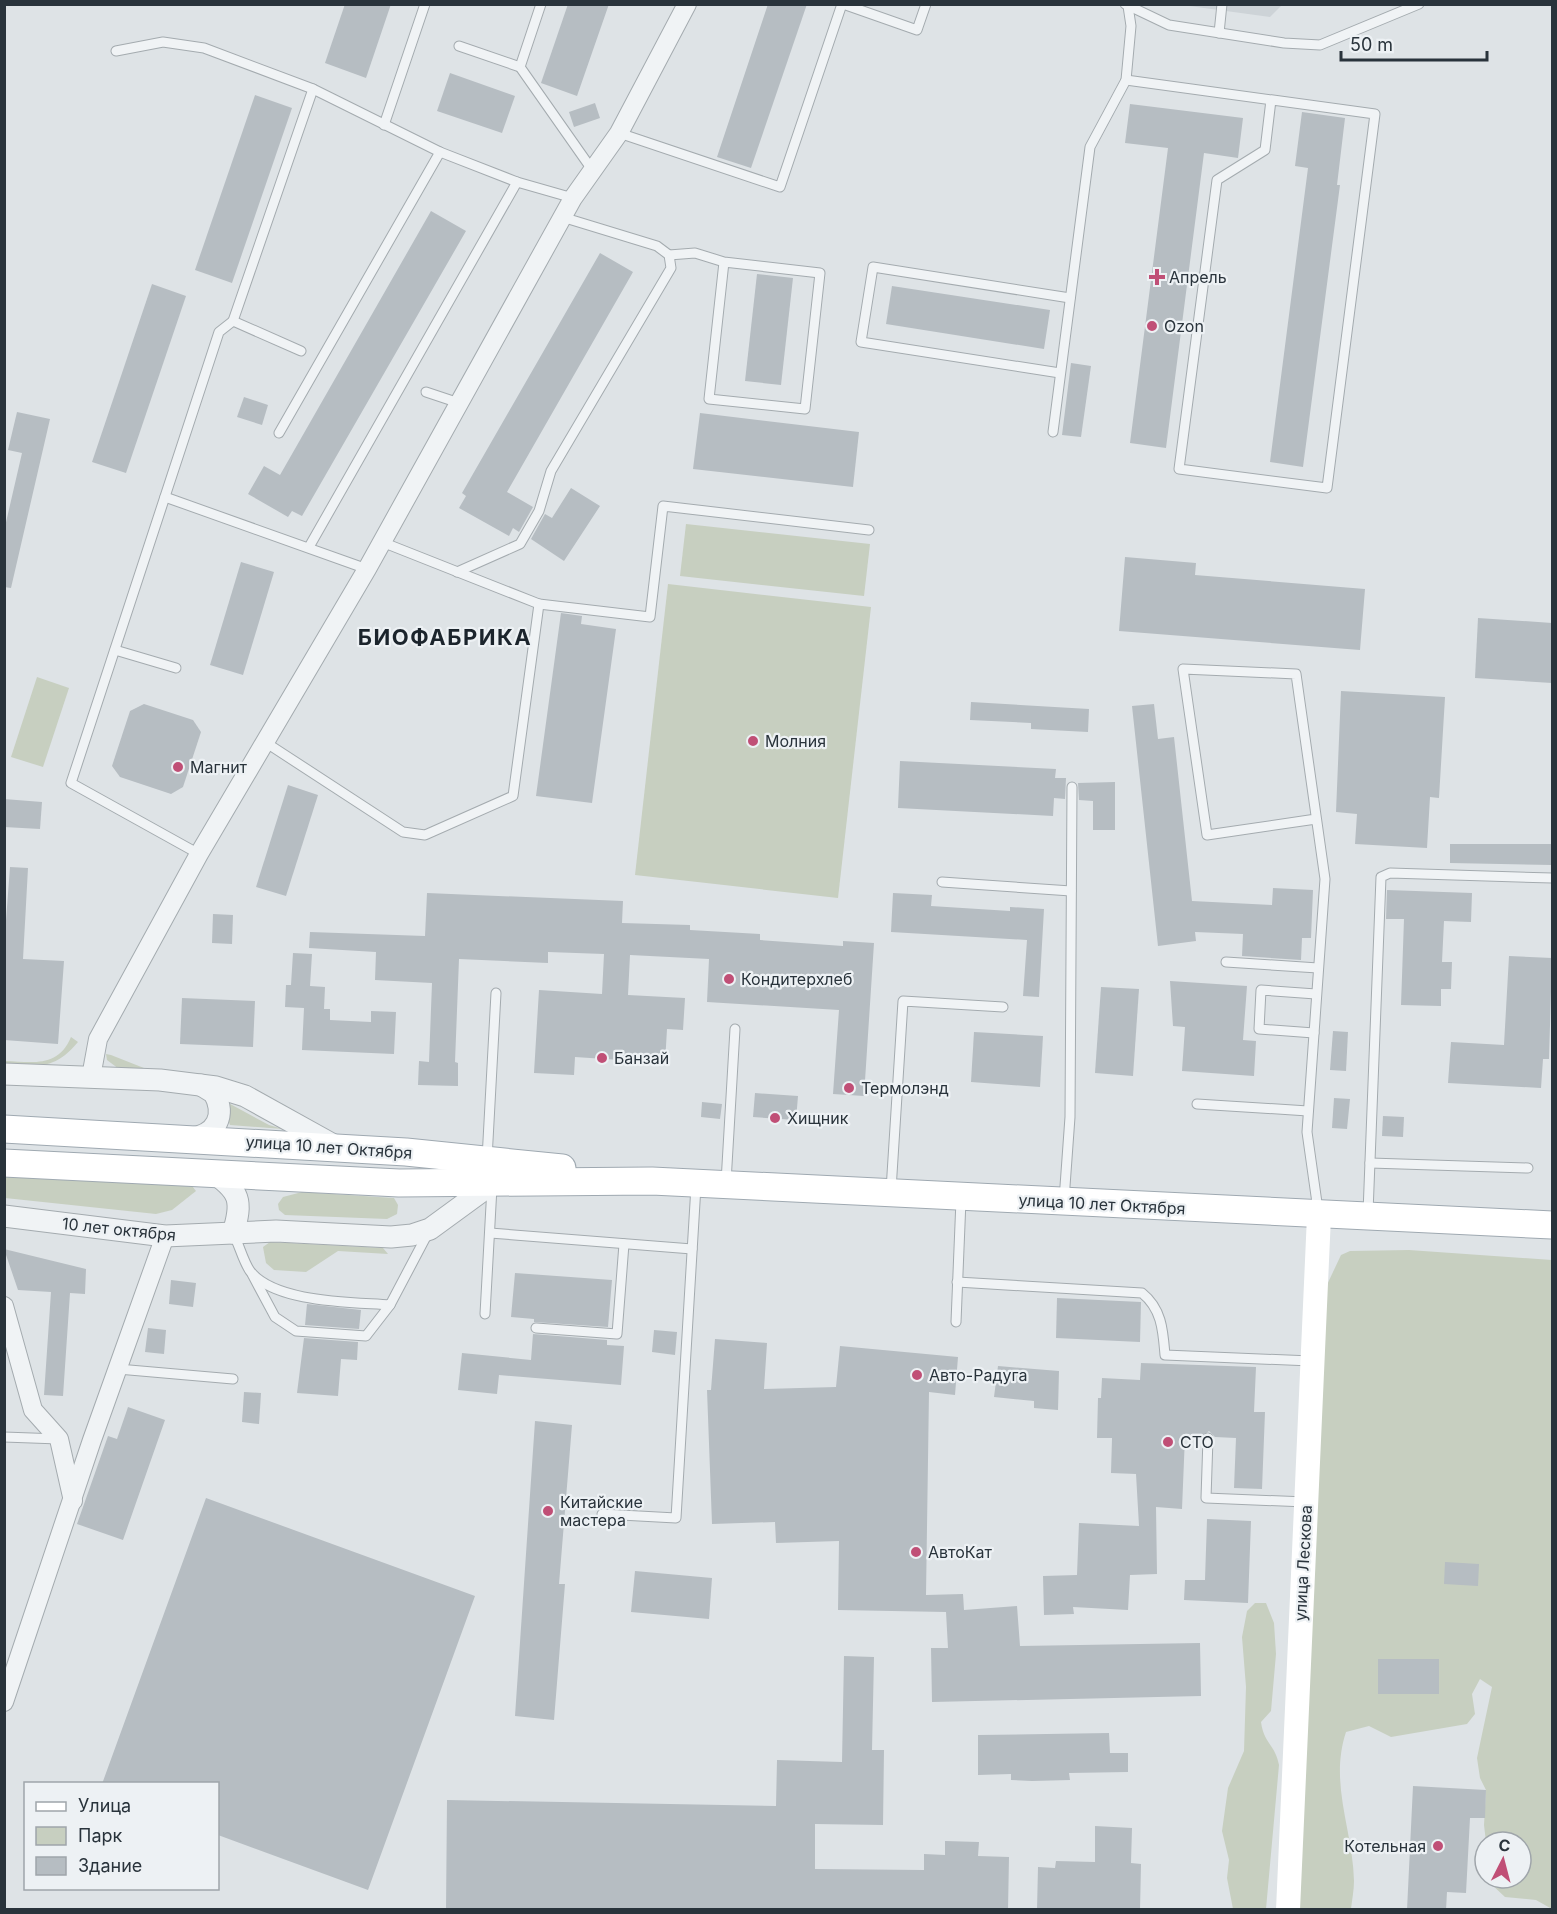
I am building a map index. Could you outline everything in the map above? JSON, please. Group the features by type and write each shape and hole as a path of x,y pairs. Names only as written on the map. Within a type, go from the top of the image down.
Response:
{"main road":[{"name":"улица 10 лет Октября","path":"4,1129 338,1147 490,1172"},
{"name":"улица 10 лет Октября","path":"4,1163 399,1183 490,1172 589,1170 652,1181 1319,1216 1552,1225"},
{"name":"улица Лескова","path":"1288,1910 1319,1216"}],"street":[{"path":"92,1077 98,1039 199,854 367,569 573,198 620,133 687,4"},
{"path":"4,1074 195,1084 245,1096 338,1147"},
{"path":"191,1138 202,1137 211,1131 218,1123 220,1112 214,1093 195,1084"},
{"path":"212,1172 235,1191 240,1202 233,1233"},
{"path":"430,1229 490,1172"},
{"name":"10 лет октября","path":"4,1216 165,1236 276,1231 391,1237 412,1235 430,1229"},
{"path":"4,1702 9,1669 73,1501 165,1236"},
{"path":"4,1306 33,1410 59,1439 73,1501"},
{"path":"59,1439 93,1440"}],"lane":[{"path":"384,125 425,4"},
{"path":"520,67 541,4"},
{"path":"620,133 780,187 842,4 917,30 926,4"},
{"path":"1219,33 1222,4"},
{"path":"1127,5 1169,25 1284,43 1320,45 1419,4"},
{"path":"1053,432 1090,147 1126,80 1131,26 1127,5"},
{"path":"116,51 163,42 183,43 204,48 313,89 440,152 518,182 573,198"},
{"path":"459,46 520,67 593,171"},
{"path":"1126,80 1375,114 1327,488 1179,469 1217,180 1265,150 1271,100"},
{"path":"199,854 71,783 219,332 233,321 313,89"},
{"path":"279,433 440,152"},
{"path":"309,547 518,182"},
{"path":"562,217 657,246 669,255 695,254 724,262 820,273 805,409 709,399 724,262"},
{"path":"458,573 520,543 539,511 551,471 671,268 669,255"},
{"path":"1060,374 861,342 873,267 1070,298"},
{"path":"233,321 301,351"},
{"path":"426,392 459,403"},
{"path":"165,497 367,569"},
{"path":"382,542 539,604 650,616 663,506 869,530"},
{"path":"265,742 403,832 425,835 513,796 539,604"},
{"path":"115,650 176,668"},
{"path":"1316,819 1207,835 1183,669 1296,674 1316,819 1324,879 1307,1132 1319,1216"},
{"path":"1064,1202 1070,1117 1072,787"},
{"path":"1368,1218 1381,877 1390,873 1552,878"},
{"path":"942,882 1071,891"},
{"path":"1226,962 1318,968"},
{"path":"1314,1033 1259,1029 1261,990 1316,994"},
{"path":"485,1314 490,1233 496,993"},
{"path":"891,1193 903,1001 1003,1007"},
{"path":"726,1185 735,1029"},
{"path":"1197,1104 1308,1111"},
{"path":"1370,1163 1528,1168"},
{"path":"602,1514 676,1518 696,1183"},
{"path":"956,1322 961,1197"},
{"path":"233,1233 250,1272 274,1317 296,1330 366,1336 390,1305 430,1229"},
{"path":"490,1233 692,1249"},
{"path":"536,1328 617,1334 624,1244"},
{"path":"250,1272 280,1291 298,1297 390,1305"},
{"path":"957,1282 1142,1293 1153,1302 1163,1327 1165,1355 1313,1361"},
{"path":"118,1369 233,1379"},
{"path":"4,1437 59,1439"},
{"path":"1208,1438 1206,1498 1306,1502"}],"shaded area":[{"path":"1182,5 1282,5 1270,17"}],"green space":[{"path":"686,524 870,544 864,596 680,576"},
{"name":"Молния","path":"668,584 871,607 838,898 635,875"},
{"path":"37,677 69,688 43,767 11,757"},
{"path":"71,1037 78,1042 62,1058 53,1062 37,1066 5,1066 5,1061 35,1062 52,1058 66,1047"},
{"path":"106,1054 154,1072 119,1069 107,1060"},
{"path":"221,1099 269,1125 283,1129 230,1125"},
{"path":"4,1176 192,1186 196,1191 172,1210 156,1214 5,1198"},
{"path":"302,1192 394,1198 398,1205 397,1214 387,1219 285,1215 279,1210 278,1204 283,1197"},
{"path":"270,1242 383,1248 388,1254 338,1251 306,1272 274,1270 266,1263 263,1247"},
{"path":"1409,1250 1552,1260 1552,1909 1536,1900 1505,1897 1498,1890 1533,1890 1533,1830 1485,1830 1486,1790 1480,1778 1477,1758 1492,1687 1480,1679 1472,1694 1475,1714 1467,1724 1391,1737 1369,1726 1346,1732 1341,1751 1340,1770 1343,1807 1353,1862 1354,1884 1351,1909 1298,1910 1325,1289 1341,1255 1350,1251"},
{"path":"1255,1603 1266,1603 1274,1623 1276,1654 1271,1711 1261,1722 1279,1765 1266,1909 1233,1909 1227,1878 1229,1860 1222,1831 1228,1788 1244,1751 1246,1687 1242,1637 1247,1611"}],"building":[{"path":"345,4 391,4 366,78 325,63"},
{"path":"568,4 609,4 577,96 541,83"},
{"path":"768,4 807,4 751,168 717,157"},
{"path":"450,73 515,96 502,133 437,111"},
{"path":"255,95 292,108 232,283 195,270"},
{"path":"595,103 600,118 574,127 569,112"},
{"path":"1130,104 1243,118 1238,158 1204,153 1166,448 1130,443 1168,148 1125,143"},
{"path":"1302,112 1345,118 1337,185 1340,185 1303,467 1270,462 1308,168 1295,166"},
{"path":"431,211 466,231 302,516 292,511 288,517 248,494 264,466 280,475"},
{"path":"600,253 633,272 507,492 533,507 519,532 513,528 509,536 459,508 466,496 462,493"},
{"path":"757,274 793,278 781,385 745,381"},
{"path":"152,284 186,296 126,473 92,462"},
{"path":"892,286 1050,310 1044,349 886,324"},
{"path":"1071,363 1091,366 1081,437 1062,435"},
{"path":"244,397 268,405 262,425 237,417"},
{"path":"17,412 50,419 11,588 4,587 4,531 22,453 8,450"},
{"path":"700,413 859,432 853,487 693,469"},
{"path":"571,488 600,506 564,561 531,539 545,514 552,518"},
{"path":"1125,557 1196,563 1195,575 1365,589 1360,650 1119,631"},
{"path":"241,562 274,572 243,675 210,665"},
{"path":"561,613 582,616 581,624 616,629 592,803 536,796"},
{"path":"1478,618 1552,623 1552,683 1475,678"},
{"path":"1341,691 1445,697 1439,798 1430,797 1427,848 1355,844 1357,814 1336,812"},
{"path":"971,702 1089,709 1088,732 1031,729 1031,723 970,720"},
{"path":"144,704 193,720 201,732 183,787 171,794 120,777 112,766 130,711"},
{"path":"1154,704 1158,739 1174,737 1192,901 1272,905 1273,888 1313,890 1311,938 1302,938 1301,960 1242,956 1243,934 1195,932 1196,941 1158,946 1132,706"},
{"path":"900,761 1056,769 1055,778 1066,778 1065,799 1054,798 1053,816 898,808"},
{"path":"1115,782 1115,830 1093,830 1093,801 1079,800 1078,783"},
{"path":"288,785 318,795 286,896 256,887"},
{"path":"4,799 42,802 40,829 4,827"},
{"path":"1450,844 1552,844 1552,865 1450,863"},
{"path":"10,867 28,868 23,959 64,961 58,1044 4,1040 4,947"},
{"path":"1387,890 1472,893 1471,922 1444,921 1442,962 1452,962 1451,989 1441,989 1441,1006 1401,1005 1404,919 1386,919"},
{"path":"427,893 623,901 622,923 690,925 690,930 760,934 760,940 843,946 843,941 874,943 864,1096 833,1094 839,1010 707,1002 709,959 630,955 628,995 685,998 683,1030 667,1029 665,1063 575,1057 574,1075 534,1073 539,990 602,994 604,954 548,952 548,963 459,959 455,1062 458,1063 458,1086 418,1085 419,1061 429,1062 432,983 375,980 376,952 309,948 310,932 425,936"},
{"path":"893,893 932,895 931,906 1010,911 1010,907 1044,909 1039,997 1023,996 1027,940 891,932"},
{"path":"213,914 233,915 232,944 212,943"},
{"path":"293,953 312,954 310,986 325,987 324,1009 330,1009 330,1020 371,1022 371,1011 396,1012 394,1054 302,1050 304,1008 285,1007 286,985 291,985"},
{"path":"1509,956 1552,958 1549,1059 1543,1059 1541,1088 1448,1083 1451,1042 1504,1045"},
{"path":"1170,981 1247,986 1243,1040 1256,1041 1254,1076 1182,1071 1185,1027 1173,1026"},
{"path":"1101,987 1139,989 1133,1076 1095,1073"},
{"path":"182,998 255,1001 253,1047 180,1044"},
{"path":"1333,1031 1348,1032 1346,1071 1330,1070"},
{"path":"974,1032 1043,1036 1040,1087 971,1082"},
{"path":"755,1093 798,1096 796,1120 753,1117"},
{"path":"1334,1098 1350,1099 1347,1129 1332,1128"},
{"path":"702,1102 722,1104 720,1119 701,1117"},
{"path":"1383,1116 1404,1117 1403,1137 1382,1136"},
{"path":"4,1249 86,1269 85,1294 70,1293 63,1396 44,1395 51,1292 18,1290"},
{"path":"515,1273 612,1280 608,1327 534,1322 534,1319 511,1317"},
{"path":"171,1280 196,1283 193,1307 169,1304"},
{"path":"1057,1298 1141,1302 1140,1342 1056,1338"},
{"path":"307,1304 361,1310 359,1329 305,1325"},
{"path":"148,1328 166,1330 164,1354 145,1352"},
{"path":"654,1330 677,1332 675,1355 652,1352"},
{"path":"533,1334 607,1340 607,1345 624,1346 621,1385 499,1375 497,1394 458,1390 462,1353 531,1360"},
{"path":"304,1338 358,1342 357,1360 341,1359 338,1396 297,1393"},
{"path":"715,1339 767,1343 764,1389 836,1387 840,1346 958,1357 955,1395 929,1392 926,1595 963,1594 964,1610 1017,1606 1020,1646 1200,1643 1201,1696 932,1702 931,1648 948,1648 946,1612 838,1610 839,1541 776,1543 775,1522 712,1524 707,1390 711,1390"},
{"path":"1141,1363 1256,1367 1254,1412 1265,1412 1262,1489 1234,1488 1236,1438 1215,1437 1209,1431 1201,1437 1185,1436 1182,1509 1156,1507 1157,1574 1130,1575 1128,1610 1073,1607 1074,1614 1044,1615 1043,1576 1077,1575 1079,1523 1139,1526 1136,1474 1111,1473 1112,1438 1097,1438 1098,1398 1101,1398 1102,1378 1140,1380"},
{"path":"998,1366 1059,1371 1058,1410 1034,1408 1034,1401 994,1397"},
{"path":"244,1392 261,1393 259,1424 242,1422"},
{"path":"128,1407 165,1420 123,1540 77,1524 108,1436 117,1439"},
{"path":"535,1421 572,1425 559,1584 565,1584 554,1720 515,1716"},
{"path":"206,1498 475,1596 368,1890 219,1835 219,1782 103,1782"},
{"path":"1207,1519 1251,1521 1248,1603 1184,1600 1185,1580 1205,1580"},
{"path":"1445,1562 1479,1564 1478,1586 1444,1584"},
{"path":"635,1571 712,1578 709,1619 631,1612"},
{"path":"844,1656 874,1657 872,1750 884,1750 883,1825 815,1824 815,1869 924,1870 924,1854 945,1855 945,1841 979,1842 978,1856 1009,1857 1008,1910 446,1910 447,1800 776,1806 777,1760 842,1762"},
{"path":"1378,1659 1439,1659 1439,1694 1378,1694"},
{"path":"1109,1733 1110,1753 1128,1753 1128,1772 1069,1773 1070,1780 1032,1781 1011,1780 1011,1774 978,1775 978,1735"},
{"path":"1413,1786 1486,1790 1485,1818 1470,1818 1466,1893 1447,1892 1446,1910 1407,1910"},
{"path":"1095,1826 1132,1828 1131,1863 1141,1864 1140,1910 1037,1910 1038,1867 1055,1868 1056,1861 1095,1862"}],"place":[{"name":"Апрель","path":"1157,277"},
{"name":"Ozon","path":"1152,326"},
{"name":"Молния","path":"753,741"},
{"name":"Магнит","path":"178,767"},
{"name":"Кондитерхлеб","path":"729,979"},
{"name":"Банзай","path":"602,1058"},
{"name":"Термолэнд","path":"849,1088"},
{"name":"Хищник","path":"775,1118"},
{"name":"Авто-Радуга","path":"917,1375"},
{"name":"СТО","path":"1168,1442"},
{"name":"Китайские мастера","path":"548,1511"},
{"name":"АвтоКат","path":"916,1552"},
{"name":"Котельная","path":"1438,1846"}],"district":[{"name":"БИОФАБРИКА","path":"445,637"}]}
